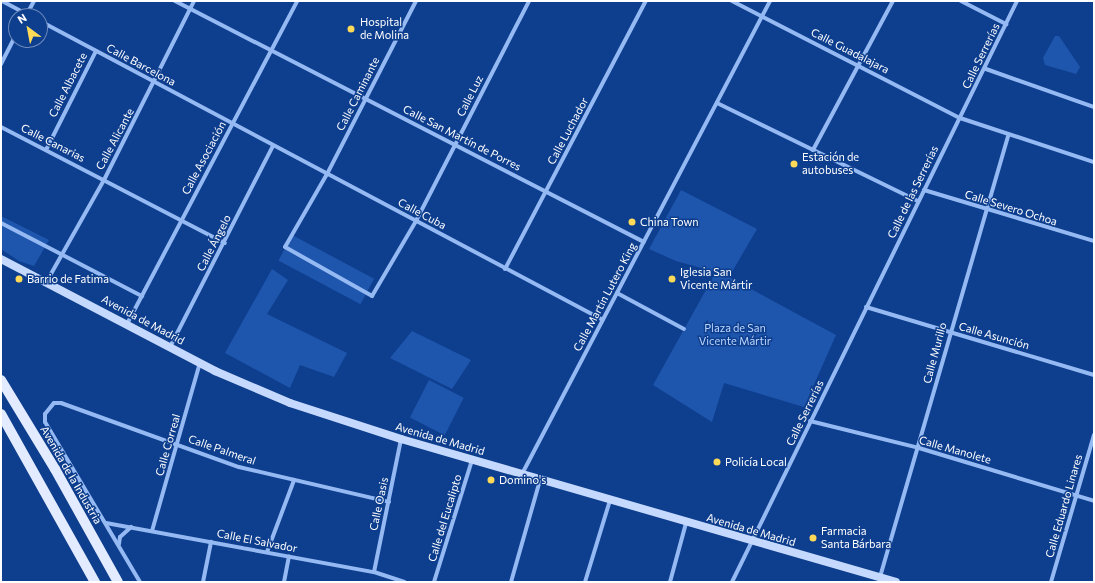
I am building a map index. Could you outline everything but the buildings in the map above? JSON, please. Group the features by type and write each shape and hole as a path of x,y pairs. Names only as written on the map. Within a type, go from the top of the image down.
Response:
{"main road":[{"name":"Avenida de Madrid","path":"1,261 10,263 47,281 200,363 290,403 472,460 753,543 896,582"},
{"name":"Avenida de la Industria","path":"1,380 55,469 118,582"},
{"path":"1,414 95,582"}],"street":[{"path":"2,1 15,8"},
{"name":"Calle San Martín de Porres","path":"175,1 644,242"},
{"name":"Calle Alicante","path":"47,281 104,180 194,1"},
{"name":"Calle Asociación","path":"127,324 297,1"},
{"name":"Calle Caminante","path":"416,1 327,174 285,247 372,296 416,221"},
{"name":"Calle Luz","path":"416,221 530,1"},
{"name":"Calle Luchador","path":"505,269 646,1"},
{"name":"Calle Guadalajara","path":"732,1 960,118 1094,162"},
{"name":"Calle Martín Lutero King","path":"522,474 770,1"},
{"path":"813,150 893,1"},
{"path":"961,1 1006,24"},
{"name":"Calle Serrerías","path":"960,118 986,69 1017,1"},
{"name":"Calle Barcelona","path":"48,25 233,124"},
{"path":"1,64 9,48"},
{"name":"Calle Albacete","path":"46,150 96,51"},
{"path":"986,69 1094,107"},
{"path":"717,103 918,201"},
{"name":"Calle de las Serrerías","path":"883,274 960,118"},
{"name":"Calle Cuba","path":"233,124 603,320"},
{"name":"Calle Canarias","path":"1,127 225,243"},
{"name":"Calle Murillo","path":"880,578 1009,134"},
{"name":"Calle Ángelo","path":"170,347 225,243 273,146"},
{"name":"Calle Severo Ochoa","path":"924,190 986,210 1094,241"},
{"path":"1,223 62,256 142,296"},
{"name":"Calle Serrerías","path":"732,582 753,543 810,421 883,274"},
{"path":"617,293 684,329"},
{"name":"Calle Asunción","path":"866,307 1094,375"},
{"name":"Calle Correal","path":"152,531 200,363"},
{"name":"Calle Palmeral","path":"106,523 100,518 45,422 45,414 54,403 61,403 239,467 389,502"},
{"name":"Calle Manolete","path":"810,421 919,448 1094,501"},
{"name":"Calle Eduardo Linares","path":"1051,582 1094,435"},
{"name":"Calle Oasis","path":"374,572 401,439"},
{"name":"Calle del Eucalipto","path":"434,582 472,460"},
{"path":"267,552 294,480"},
{"path":"511,582 540,480"},
{"path":"585,582 610,500"},
{"path":"106,523 140,582"},
{"name":"Calle El Salvador","path":"106,523 374,572 404,582"},
{"path":"670,582 686,523"},
{"path":"119,545 120,537 131,527"},
{"path":"203,582 211,542"},
{"path":"284,582 289,556"}],"green space":[{"path":"1055,36 1059,36 1080,67 1076,74 1045,65 1043,58"},
{"name":"Plaza de San Vicente Mártir","path":"681,190 757,229 729,277 836,335 804,407 724,383 712,422 653,385 716,272 676,261 649,249"},
{"path":"1,216 49,240 34,266 19,261 1,249"},
{"path":"292,235 374,279 360,304 278,261"},
{"path":"272,269 288,280 267,314 347,353 334,377 300,365 290,388 225,353"},
{"path":"412,331 471,360 452,389 390,358"},
{"path":"429,380 464,398 445,435 410,417"}],"place":[{"name":"Hospital de Molina","path":"351,29"},
{"name":"Estación de autobuses","path":"794,164"},
{"name":"China Town","path":"632,222"},
{"name":"Barrio de Fatima","path":"19,279"},
{"name":"Iglesia San Vicente Mártir","path":"672,279"},
{"name":"Policía Local","path":"717,462"},
{"name":"Domino's","path":"491,480"},
{"name":"Farmacia Santa Bárbara","path":"813,538"}]}
